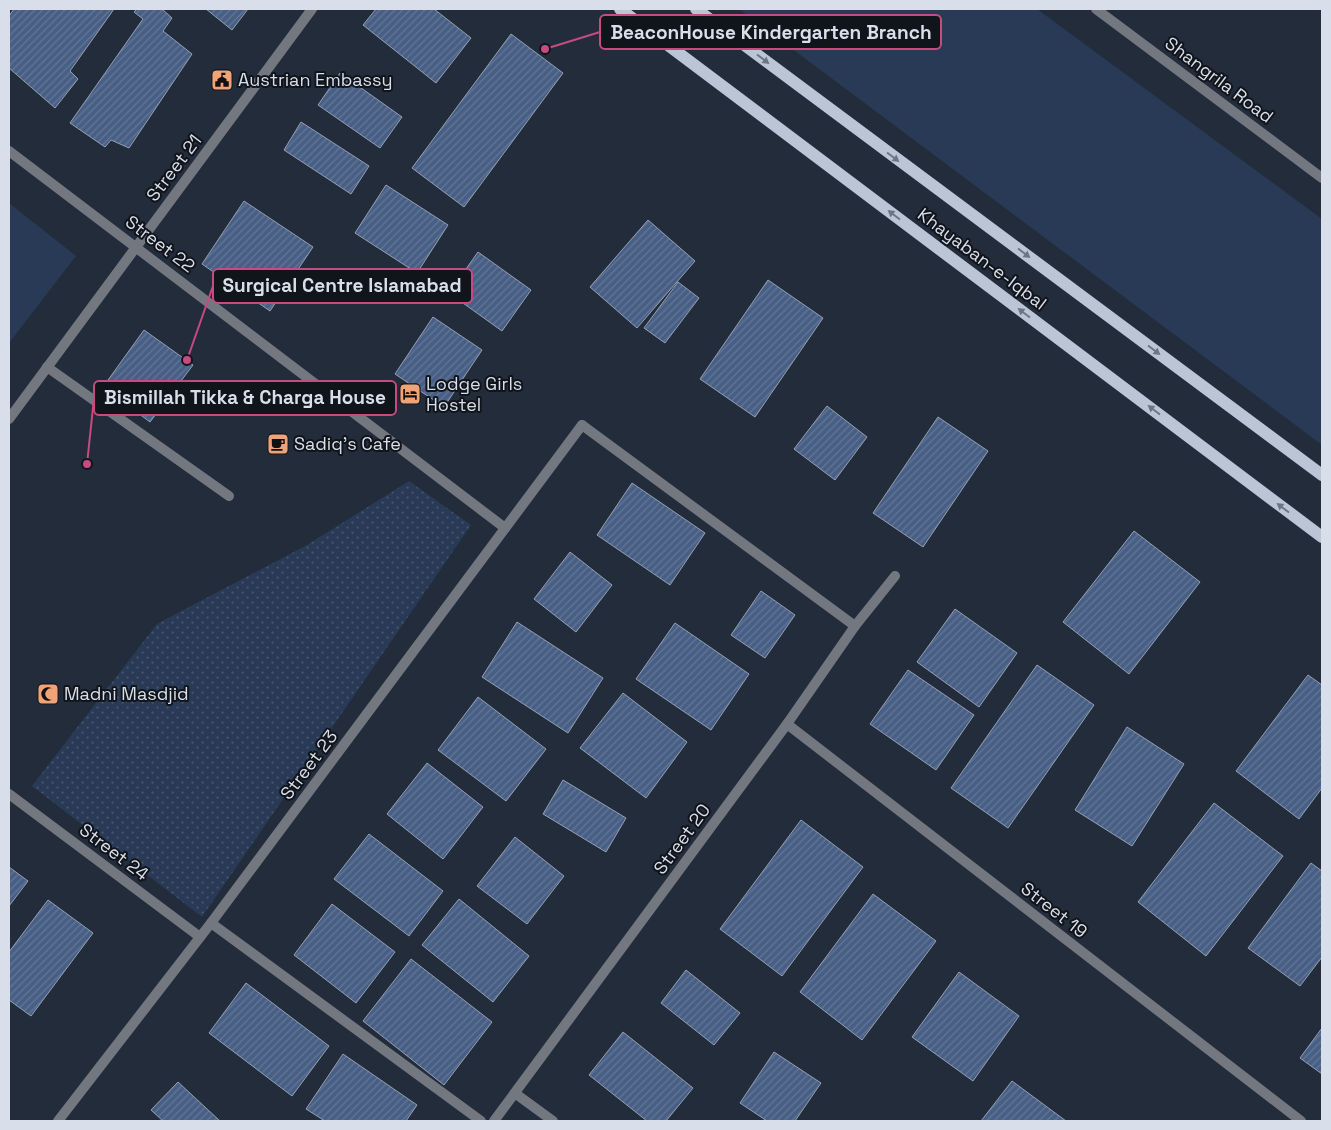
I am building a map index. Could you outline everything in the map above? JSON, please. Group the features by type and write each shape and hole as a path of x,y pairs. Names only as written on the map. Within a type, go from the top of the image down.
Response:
{"main road":[{"name":"Khayaban-e-Iqbal","path":"620,9 1322,538"},
{"name":"Khayaban-e-Iqbal","path":"696,9 1322,475"}],"street":[{"name":"Street 21","path":"9,419 312,9"},
{"name":"Shangrila Road","path":"1096,9 1322,178"},
{"name":"Street 22","path":"9,151 505,528"},
{"path":"47,368 230,496"},
{"name":"Street 23","path":"58,1121 211,923 582,425 856,626"},
{"name":"Street 20","path":"494,1121 516,1094 787,724 856,626 895,576"},
{"name":"Street 19","path":"787,724 1301,1121"},
{"name":"Street 24","path":"9,794 200,937"},
{"path":"211,923 481,1121"},
{"path":"516,1094 553,1121"}],"shaded area":[{"path":"739,9 1037,9 1322,219 1322,445"},
{"path":"9,203 76,256 9,343"},
{"path":"409,481 471,525 202,917 32,786 157,624 307,545"}],"building":[{"path":"14,9 114,9 70,71 78,79 55,108 9,68 9,16"},
{"path":"137,9 162,9 172,18 163,31 192,54 129,148 111,140 105,147 70,123 143,19 134,12"},
{"path":"206,9 248,9 232,30"},
{"path":"376,9 434,9 471,38 436,83 363,25"},
{"path":"511,34 563,73 464,207 412,168"},
{"path":"340,73 402,117 380,148 318,105"},
{"path":"301,122 369,166 351,194 284,150"},
{"path":"386,185 448,225 417,273 355,233"},
{"path":"244,201 313,247 270,311 202,264"},
{"path":"648,220 695,261 637,328 590,287"},
{"path":"478,252 531,290 502,331 449,293"},
{"path":"768,280 823,318 755,417 700,379"},
{"path":"678,282 699,298 665,343 644,328"},
{"path":"433,317 482,350 444,407 395,374"},
{"path":"144,330 193,365 150,422 103,387"},
{"path":"827,406 867,437 835,480 794,449"},
{"path":"938,417 988,451 923,547 873,513"},
{"path":"632,483 705,533 670,585 597,535"},
{"path":"1134,531 1200,582 1129,674 1063,622"},
{"path":"570,552 612,585 576,632 534,599"},
{"path":"761,591 795,615 765,658 731,635"},
{"path":"955,609 1017,653 979,707 917,662"},
{"path":"517,622 603,678 568,733 482,677"},
{"path":"675,623 749,674 711,730 636,679"},
{"path":"1037,665 1094,705 1008,828 951,788"},
{"path":"908,670 974,715 936,770 870,724"},
{"path":"1308,675 1322,685 1322,788 1299,819 1236,771"},
{"path":"623,693 687,742 646,798 580,748"},
{"path":"478,697 546,749 506,801 438,750"},
{"path":"1127,727 1184,764 1132,846 1075,810"},
{"path":"427,763 483,807 443,859 387,814"},
{"path":"563,780 626,818 606,852 543,814"},
{"path":"1214,803 1283,856 1206,956 1138,902"},
{"path":"801,820 863,867 782,976 720,929"},
{"path":"369,834 443,891 409,936 334,879"},
{"path":"515,837 564,876 527,924 477,886"},
{"path":"1311,863 1322,871 1322,957 1300,986 1248,948"},
{"path":"9,867 28,881 9,906"},
{"path":"873,894 936,941 862,1040 800,992"},
{"path":"459,899 529,956 493,1002 422,945"},
{"path":"48,900 93,933 31,1016 9,1000 9,952"},
{"path":"332,904 395,952 356,1003 294,955"},
{"path":"411,959 492,1022 444,1085 363,1021"},
{"path":"686,970 740,1013 714,1045 661,1003"},
{"path":"959,972 1019,1016 973,1081 912,1037"},
{"path":"246,983 329,1046 292,1096 209,1033"},
{"path":"1322,1028 1322,1074 1300,1058"},
{"path":"623,1032 693,1088 666,1121 647,1121 589,1075"},
{"path":"774,1052 821,1083 795,1121 767,1121 740,1103"},
{"path":"343,1054 417,1105 406,1121 325,1121 306,1109"},
{"path":"1012,1081 1066,1121 981,1121"},
{"path":"178,1082 220,1121 163,1121 151,1110"}],"place":[{"name":"BeaconHouse Kindergarten Branch","path":"545,49"},
{"name":"Austrian Embassy","path":"222,80"},
{"name":"Surgical Centre Islamabad","path":"187,360"},
{"name":"Lodge Girls Hostel","path":"410,394"},
{"name":"Sadiq's Cafe","path":"278,444"},
{"name":"Bismillah Tikka & Charga House","path":"87,464"},
{"name":"Madni Masdjid","path":"48,694"}]}
